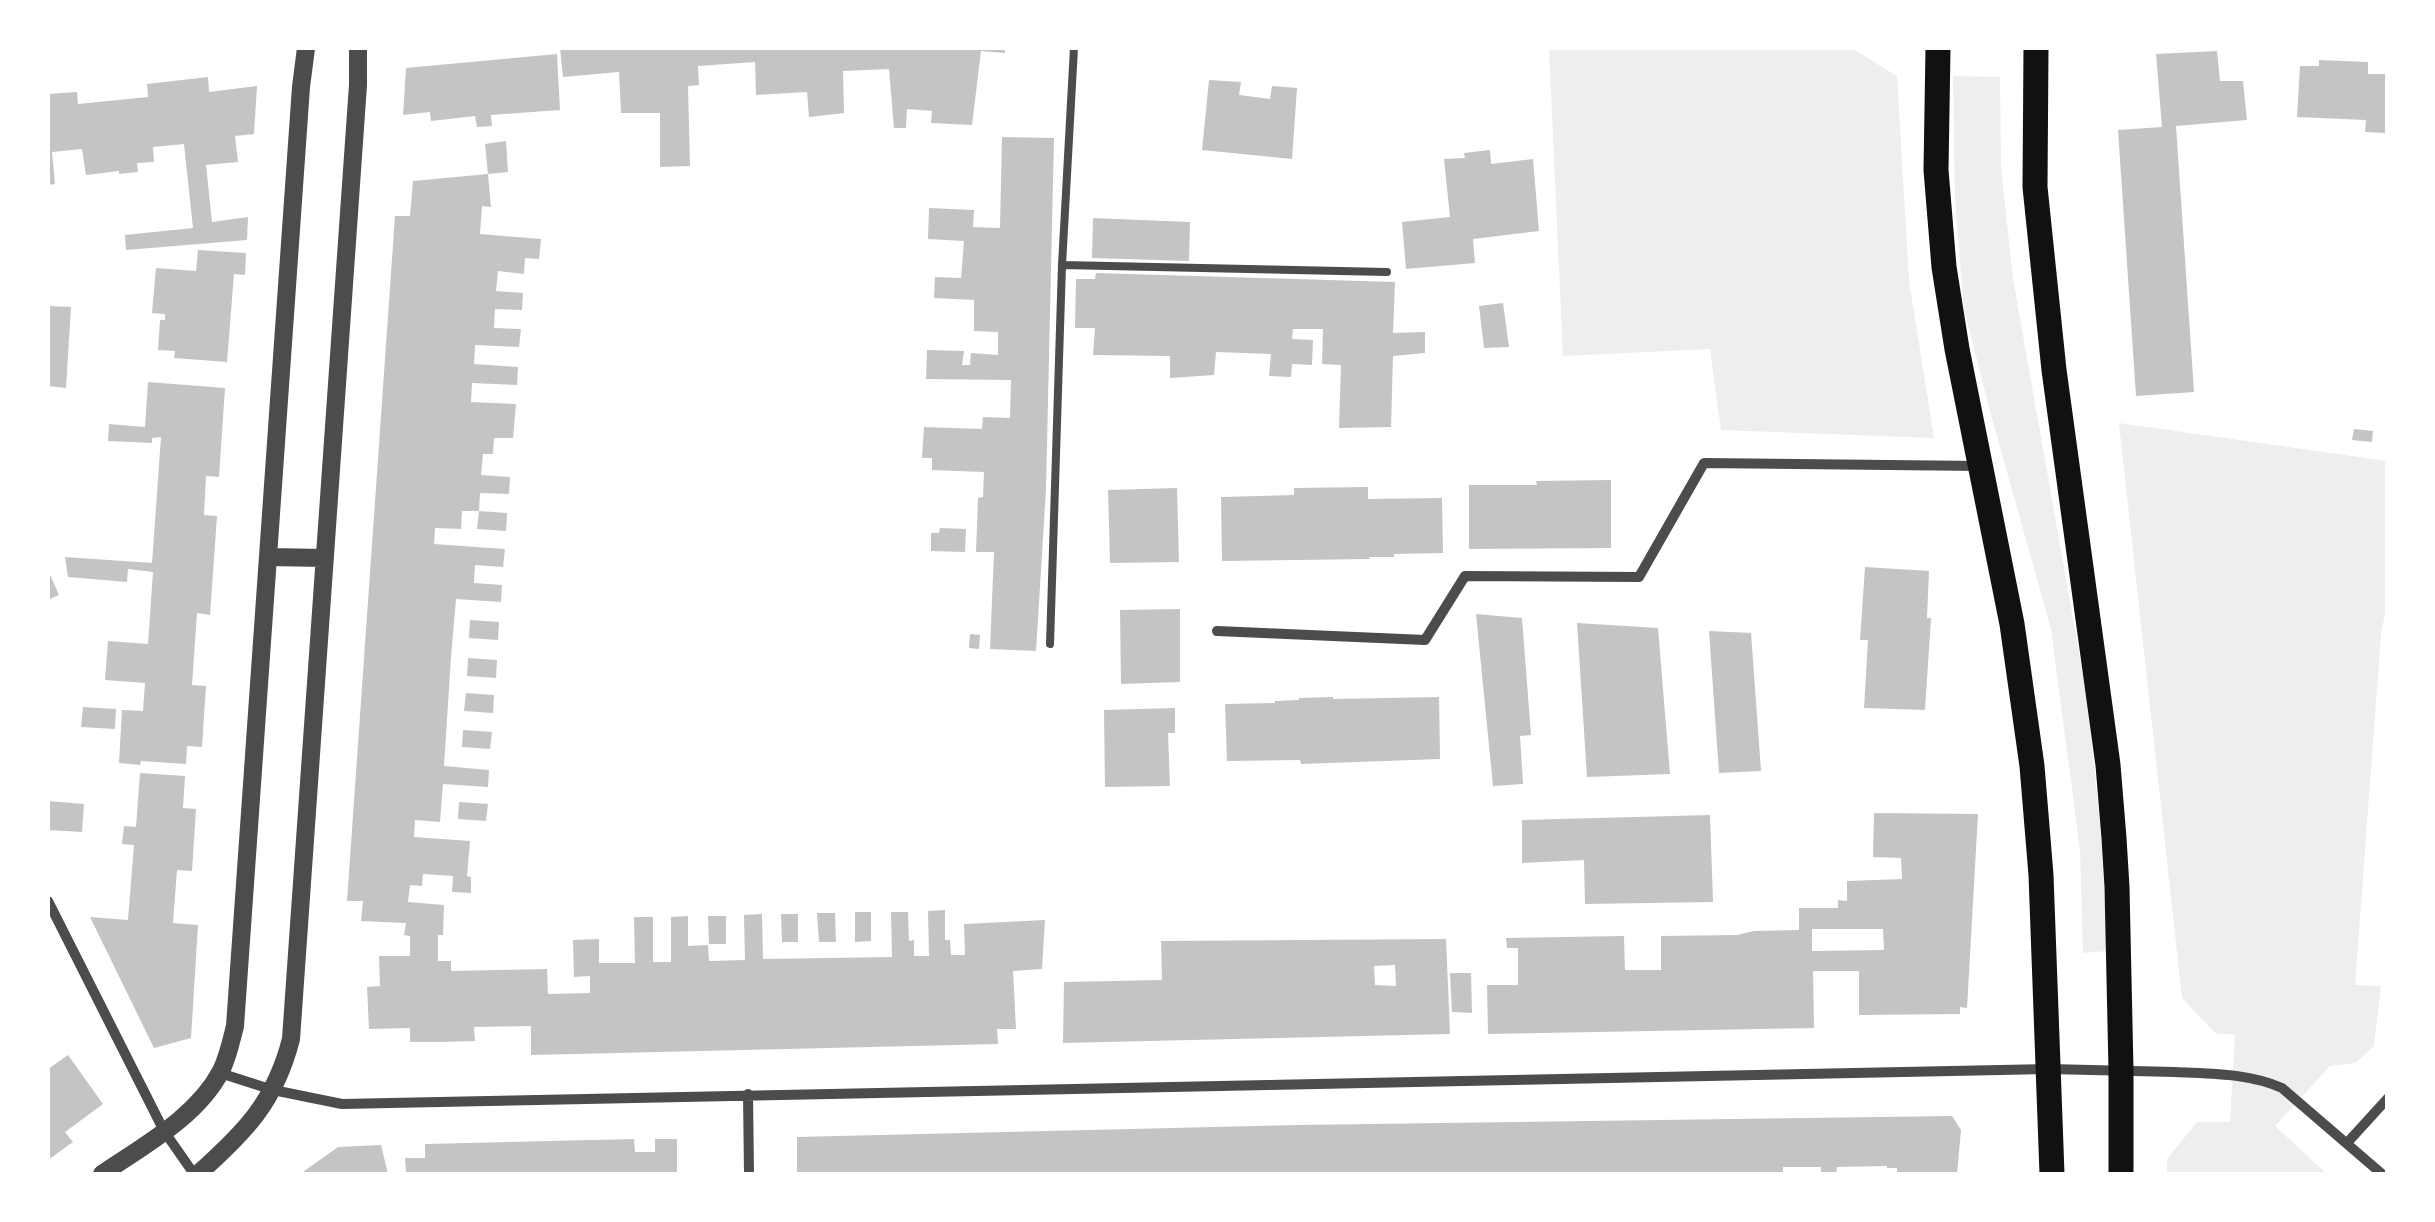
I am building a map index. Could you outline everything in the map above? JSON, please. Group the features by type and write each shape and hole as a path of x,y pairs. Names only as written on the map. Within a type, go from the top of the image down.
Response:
{"main road":[{"path":"1938,48 1936,155 1944,267 2012,624 2029,735 2041,876 2052,1174"},
{"path":"2036,48 2035,188 2054,370 2108,766 2117,887 2121,1174"}],"street":[{"path":"102,1174 164,1131 206,1094 229,1052 235,1026 300,87 306,48"},
{"path":"48,901 164,1131 196,1174 251,1122 273,1090 286,1060 294,1018 358,48"},
{"path":"1217,631 1425,640 1465,576 1639,578 1704,463 1982,466"},
{"path":"268,557 325,558"},
{"path":"220,1073 273,1090 342,1104 2049,1069 2221,1074 2264,1080 2282,1088 2382,1174"},
{"path":"748,1094 748,1174"},
{"path":"2347,1143 2388,1098"}],"lane":[{"path":"1050,644 1062,265 1074,48"},
{"path":"1062,265 1387,272"}],"shaded area":[{"path":"1549,48 1851,48 1897,76 1909,281 1934,438 1721,430 1710,349 1563,356"},
{"path":"1953,76 2000,77 2001,168 2013,279 2086,692 2100,821 2108,951 2083,953 2080,850 2051,629 1964,309 1955,199"},
{"path":"2119,423 2387,461 2387,604 2381,634 2355,985 2381,986 2374,1046 2355,1063 2330,1066 2275,1126 2327,1174 2167,1174 2167,1159 2197,1122 2230,1122 2235,1035 2215,1033 2182,998"}],"building":[{"path":"560,48 1005,48 1005,53 981,51 972,125 931,123 932,111 907,109 906,128 894,128 889,69 843,71 844,113 809,117 807,92 756,95 755,62 698,66 699,85 688,86 690,166 660,167 660,113 621,113 619,72 563,77"},
{"path":"2217,51 2220,81 2243,81 2247,120 2176,126 2194,392 2136,396 2118,130 2162,127 2156,54"},
{"path":"557,54 560,110 491,115 492,126 477,127 475,116 431,121 430,112 403,115 406,68"},
{"path":"2319,60 2368,62 2368,74 2388,74 2386,133 2365,132 2366,120 2297,117 2300,66 2319,66"},
{"path":"208,77 209,92 257,86 254,134 235,136 238,162 206,165 212,222 248,217 247,240 126,250 125,235 193,228 184,144 153,147 154,162 137,163 138,172 119,174 86,175 82,149 52,152 55,184 48,185 48,94 77,92 78,104 148,97 147,84"},
{"path":"1209,80 1241,82 1239,95 1270,99 1272,86 1297,88 1292,159 1202,150"},
{"path":"1002,137 1054,138 1046,489 1036,651 990,649 994,552 976,552 978,498 983,497 984,472 932,470 932,458 922,458 924,427 982,429 983,417 1010,418 1011,380 926,379 927,350 964,351 962,365 970,365 971,353 998,355 998,332 974,331 974,300 934,298 935,277 961,278 964,241 928,239 929,208 974,210 973,227 1000,228"},
{"path":"506,141 508,172 488,174 485,144"},
{"path":"1490,150 1491,164 1533,159 1539,231 1473,239 1475,263 1406,269 1402,222 1450,217 1444,159 1465,158 1464,153"},
{"path":"488,174 491,207 482,206 480,234 541,239 539,259 525,258 524,274 498,271 496,291 523,293 522,310 495,309 494,328 521,329 519,347 475,345 474,364 518,367 517,385 472,383 471,402 516,404 513,438 494,438 493,454 483,454 481,475 510,477 509,494 480,493 479,511 462,511 461,529 435,528 434,544 505,549 503,567 475,565 474,583 502,585 501,602 456,599 451,657 444,766 489,770 488,787 443,784 440,822 415,820 414,837 470,841 467,876 471,877 471,893 452,892 453,876 423,874 422,886 410,885 408,902 444,905 438,961 451,961 451,971 547,969 548,994 590,993 590,976 574,977 573,940 599,939 599,963 635,963 634,917 653,917 653,962 671,962 671,917 688,916 688,946 708,945 709,961 745,960 744,915 762,914 763,959 892,957 891,912 908,912 914,956 929,956 928,911 945,910 945,940 950,940 951,955 965,955 964,924 1045,920 1042,969 1013,971 1016,1029 997,1029 998,1044 531,1055 531,1026 474,1027 475,1041 442,1042 410,1042 410,1028 369,1029 367,987 380,986 379,956 410,956 410,936 404,935 406,923 361,921 363,901 347,901 395,216 410,216 413,181"},
{"path":"1093,218 1190,222 1189,261 1092,258"},
{"path":"198,250 246,253 245,275 234,274 227,362 174,358 175,351 158,350 160,320 165,320 165,314 152,313 156,268 196,271"},
{"path":"1096,273 1395,282 1393,333 1425,332 1425,353 1393,356 1391,427 1339,428 1341,365 1322,364 1323,329 1293,329 1292,339 1313,340 1312,365 1292,364 1291,377 1269,376 1271,354 1216,352 1214,375 1170,378 1170,356 1093,355 1095,328 1075,328 1076,279 1095,279"},
{"path":"1503,303 1509,347 1484,348 1479,306"},
{"path":"48,306 71,307 66,388 48,386"},
{"path":"148,382 225,388 219,477 206,476 204,515 217,516 210,615 197,613 192,685 206,686 202,747 187,746 186,764 119,763 122,710 143,711 145,683 105,680 108,641 148,644 153,572 128,569 127,582 68,577 65,557 152,563 161,437 152,438 152,443 108,441 109,424 145,427"},
{"path":"2354,429 2373,431 2372,442 2352,440"},
{"path":"1611,480 1611,548 1469,549 1469,485"},
{"path":"1368,487 1368,499 1442,498 1443,553 1394,554 1370,559 1222,561 1221,497 1294,495 1294,488"},
{"path":"1177,488 1179,562 1110,563 1108,490"},
{"path":"479,511 507,513 506,531 477,529"},
{"path":"940,528 966,529 965,552 931,551 931,533 939,533"},
{"path":"1865,567 1929,571 1927,618 1931,618 1925,710 1864,708 1868,640 1860,640"},
{"path":"48,570 59,595 48,600"},
{"path":"1180,609 1180,682 1121,684 1120,610"},
{"path":"1476,614 1522,618 1531,735 1520,736 1523,784 1493,786"},
{"path":"470,620 499,622 498,640 469,638"},
{"path":"1577,623 1658,628 1670,774 1587,777"},
{"path":"1709,631 1751,633 1761,771 1719,773"},
{"path":"970,634 980,635 979,649 969,648"},
{"path":"468,658 497,660 496,678 467,676"},
{"path":"466,693 494,695 493,713 464,711"},
{"path":"1333,697 1439,697 1440,759 1301,764 1300,760 1227,761 1225,704"},
{"path":"83,707 116,709 115,729 81,727"},
{"path":"1175,708 1175,733 1168,733 1170,786 1105,787 1104,710"},
{"path":"463,730 492,732 490,749 462,747"},
{"path":"140,773 185,776 183,808 196,809 192,871 177,870 173,923 198,925 191,1038 154,1048 90,917 128,920 134,845 122,844 124,826 136,827"},
{"path":"48,801 84,804 82,832 48,830"},
{"path":"459,802 488,804 486,821 458,819"},
{"path":"1874,813 1978,814 1967,1008 1960,1007 1960,1014 1859,1015 1859,971 1813,971 1814,1028 1488,1034 1487,985 1518,985 1518,948 1507,948 1506,938 1624,936 1625,970 1661,970 1661,936 1799,930 1799,908 1838,908 1838,900 1847,901 1847,881 1902,879 1901,858 1873,857","holes":["1812,929 1883,929 1884,950 1812,951"]},
{"path":"1710,815 1713,902 1585,904 1584,860 1522,863 1522,820"},
{"path":"855,912 871,912 871,941 855,942"},
{"path":"817,913 835,913 836,942 819,942"},
{"path":"781,914 798,914 798,942 782,942"},
{"path":"708,916 726,916 726,944 709,944"},
{"path":"1446,939 1450,1034 1063,1043 1064,982 1162,980 1161,941","holes":["1395,965 1396,986 1375,985 1374,966"]},
{"path":"1450,973 1471,973 1472,1013 1452,1012"},
{"path":"68,1055 103,1104 65,1132 73,1142 48,1160 48,1069"},
{"path":"1952,1116 1961,1130 1957,1174 1897,1174 1897,1168 1887,1166 1837,1167 1836,1174 1821,1174 1821,1167 1783,1167 1783,1174 797,1174 797,1137"},
{"path":"634,1139 635,1152 655,1152 655,1139 677,1139 677,1174 406,1174 405,1158 425,1158 425,1144"},
{"path":"381,1145 388,1174 300,1174 338,1147"}]}
